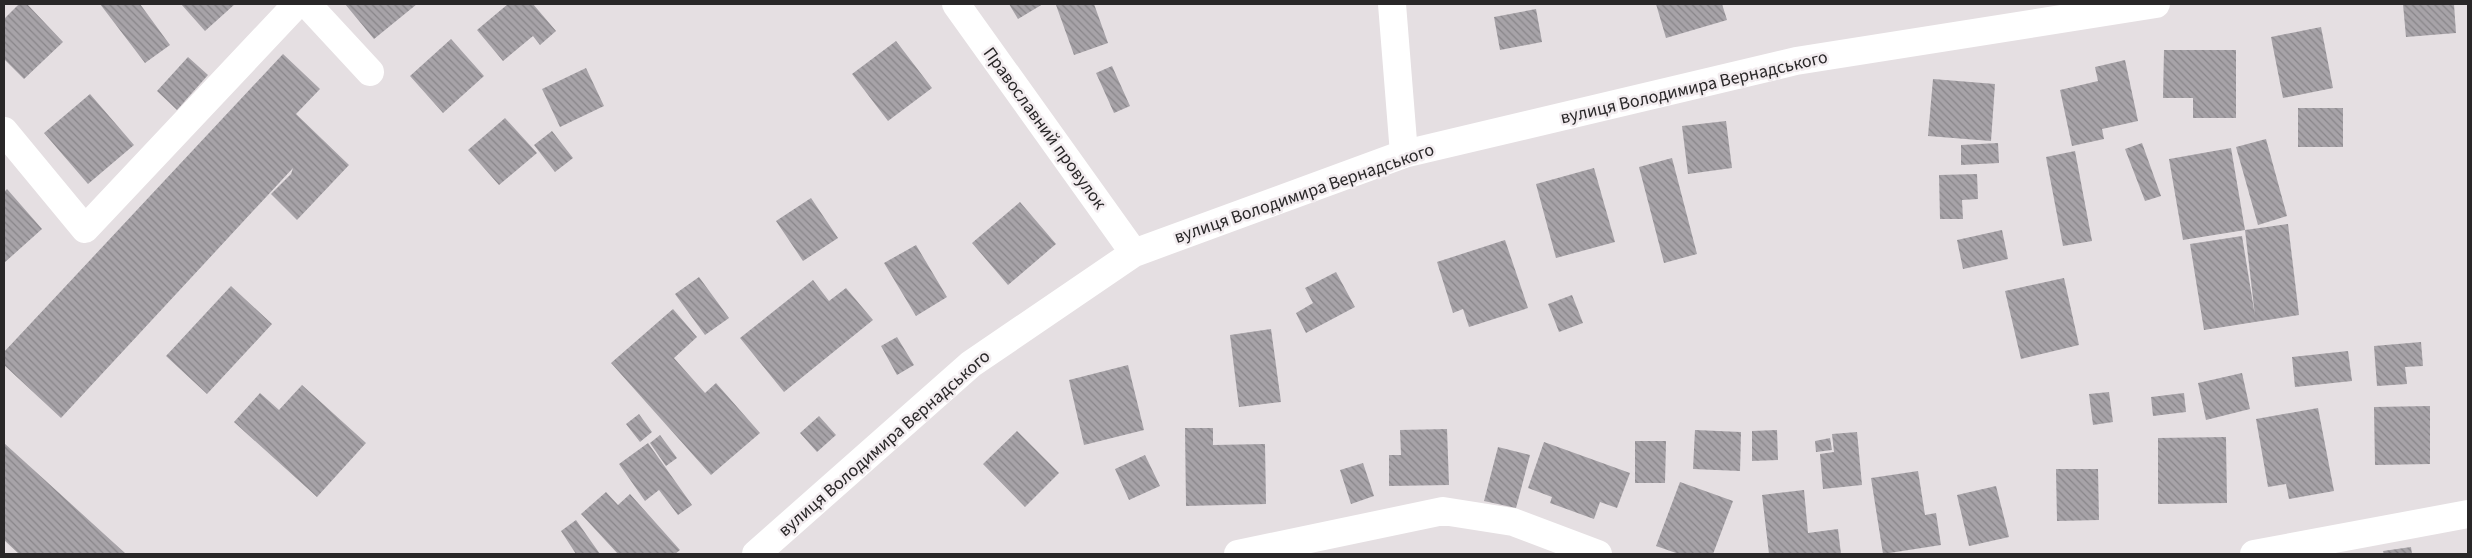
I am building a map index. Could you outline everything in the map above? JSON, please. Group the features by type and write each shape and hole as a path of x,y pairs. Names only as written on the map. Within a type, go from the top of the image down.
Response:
{"street":[{"path":"4,132 85,229 297,4"},
{"path":"307,4 370,72"},
{"name":"Православний провулок","path":"956,4 1134,252"},
{"path":"1392,4 1404,154"},
{"name":"вулиця Володимира Вернадського","path":"756,554 971,364 1134,252 1404,154 1796,60 2156,4"},
{"path":"1238,554 1443,512 1513,522 1598,554"},
{"path":"2254,554 2468,514"}],"building":[{"path":"19,4 27,4 63,42 24,79 4,59 4,19"},
{"path":"100,4 140,4 170,45 145,63"},
{"path":"181,4 235,4 205,31"},
{"path":"345,4 417,4 374,39"},
{"path":"508,4 533,4 556,31 540,45 533,36 503,61 477,30"},
{"path":"1009,4 1043,4 1018,19"},
{"path":"1094,4 1108,43 1074,55 1056,5"},
{"path":"1656,4 1722,4 1727,20 1666,38"},
{"path":"2403,4 2454,4 2456,33 2406,37"},
{"path":"1536,9 1542,42 1500,50 1494,17"},
{"path":"2321,27 2333,88 2283,98 2271,37"},
{"path":"451,39 484,76 443,113 410,76"},
{"path":"896,41 932,88 888,121 852,74"},
{"path":"2164,50 2236,50 2236,118 2193,118 2193,98 2163,98"},
{"path":"283,54 320,89 296,114 349,165 297,220 271,194 291,174 293,168 61,418 4,365 4,352"},
{"path":"188,57 208,75 177,110 157,91"},
{"path":"2125,60 2138,121 2102,129 2104,139 2072,146 2060,90 2098,81 2095,67"},
{"path":"1112,66 1130,106 1114,113 1096,73"},
{"path":"586,68 604,106 560,127 542,89"},
{"path":"1933,79 1995,84 1991,141 1928,136"},
{"path":"90,94 134,145 88,184 44,133"},
{"path":"2298,108 2343,108 2343,147 2298,147"},
{"path":"505,118 537,153 499,185 468,150"},
{"path":"1726,121 1732,168 1688,174 1682,126"},
{"path":"552,131 573,158 555,172 534,145"},
{"path":"2266,139 2287,216 2258,225 2236,147"},
{"path":"1998,143 1999,163 1961,165 1961,145"},
{"path":"2142,143 2161,196 2145,201 2125,149"},
{"path":"2231,148 2245,230 2183,240 2169,159"},
{"path":"2075,151 2092,241 2063,246 2046,157"},
{"path":"1672,158 1697,254 1664,263 1639,167"},
{"path":"1594,168 1615,242 1556,258 1536,184"},
{"path":"1977,174 1978,199 1962,200 1963,219 1940,219 1939,175"},
{"path":"7,189 42,229 4,263 4,192"},
{"path":"811,198 838,238 803,261 776,221"},
{"path":"1020,202 1056,244 1008,285 972,243"},
{"path":"2288,224 2299,315 2204,330 2190,244 2242,236 2255,316 2245,230"},
{"path":"2002,230 2008,259 1963,269 1957,240"},
{"path":"1505,240 1528,308 1469,327 1463,309 1453,313 1437,262"},
{"path":"916,245 947,297 916,316 884,263"},
{"path":"1336,272 1355,307 1306,333 1296,313 1313,303 1305,288"},
{"path":"699,277 729,318 705,335 675,294"},
{"path":"2064,278 2079,345 2021,359 2005,291"},
{"path":"813,280 829,301 846,288 873,320 784,392 740,338"},
{"path":"231,286 272,324 207,394 166,356"},
{"path":"1572,295 1583,323 1559,332 1548,304"},
{"path":"673,309 697,337 674,358 705,393 716,383 760,433 711,475 611,363"},
{"path":"1271,329 1281,402 1239,407 1230,335"},
{"path":"897,337 914,365 897,375 881,346"},
{"path":"2421,342 2423,366 2405,367 2407,384 2377,386 2374,346"},
{"path":"2348,351 2352,381 2295,387 2292,357"},
{"path":"1128,365 1144,430 1084,445 1069,380"},
{"path":"2242,373 2250,409 2206,420 2198,383"},
{"path":"302,385 366,443 317,497 234,422 260,393 279,410"},
{"path":"2109,392 2113,422 2093,425 2089,394"},
{"path":"2184,393 2186,412 2153,416 2151,397"},
{"path":"2430,406 2430,464 2375,465 2374,407"},
{"path":"2318,408 2334,491 2289,499 2286,484 2268,487 2256,419"},
{"path":"639,414 652,432 640,442 626,424"},
{"path":"819,416 836,435 817,452 800,433"},
{"path":"1185,428 1213,428 1213,445 1265,444 1266,504 1186,506"},
{"path":"1447,429 1449,485 1389,486 1389,455 1401,455 1400,430"},
{"path":"1695,430 1741,432 1740,471 1693,469"},
{"path":"1777,430 1778,460 1752,461 1752,431"},
{"path":"1017,431 1059,473 1025,507 983,464"},
{"path":"1857,432 1862,485 1823,489 1820,454 1834,452 1832,434"},
{"path":"660,435 677,458 666,466 650,443"},
{"path":"2226,437 2227,503 2158,504 2158,438"},
{"path":"1830,438 1832,450 1816,452 1815,441"},
{"path":"1635,441 1666,441 1665,483 1635,483"},
{"path":"1544,442 1630,473 1617,508 1600,502 1594,519 1550,503 1552,497 1528,488"},
{"path":"4,443 126,554 19,554 4,540"},
{"path":"648,443 692,505 678,515 659,490 645,501 619,464"},
{"path":"1498,447 1530,455 1516,508 1484,501"},
{"path":"1145,455 1160,486 1129,500 1115,469"},
{"path":"1363,463 1374,496 1351,504 1340,470"},
{"path":"2056,469 2098,469 2099,520 2057,521"},
{"path":"1918,471 1925,515 1936,513 1941,545 1883,554 1871,478"},
{"path":"1680,482 1733,501 1713,554 1679,554 1656,546"},
{"path":"1996,486 2009,537 1969,546 1957,495"},
{"path":"1804,490 1808,533 1838,529 1841,554 1769,554 1762,495"},
{"path":"606,492 618,505 630,494 680,550 675,554 618,554 581,514"},
{"path":"576,520 600,554 576,554 561,531"},
{"path":"2411,547 2412,554 2384,554 2383,551"}]}
